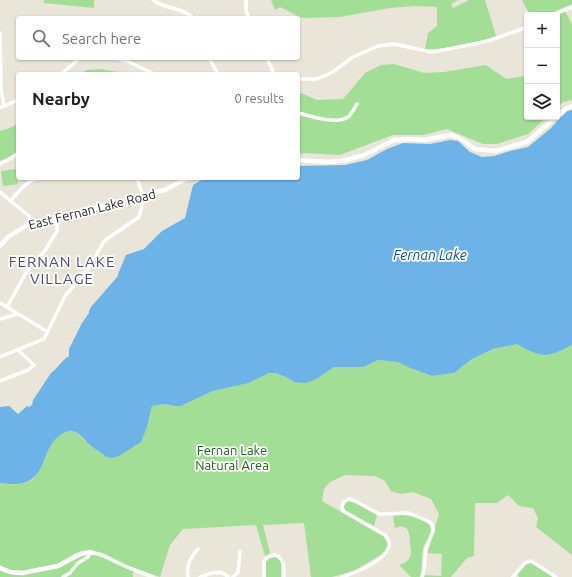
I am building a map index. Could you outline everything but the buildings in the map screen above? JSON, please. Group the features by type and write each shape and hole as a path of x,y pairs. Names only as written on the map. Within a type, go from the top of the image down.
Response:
{"street":[{"path":"153,0 159,4 179,9 191,16"},
{"path":"246,0 246,11 248,16"},
{"path":"560,12 572,7"},
{"path":"300,79 316,79 325,76 353,57 378,46 394,44 431,52 488,41 524,28"},
{"path":"0,33 2,107 16,101"},
{"path":"63,72 78,60"},
{"path":"120,60 150,72"},
{"path":"211,60 217,72"},
{"path":"268,60 273,72"},
{"path":"300,113 328,120 342,119 349,115 357,104"},
{"path":"560,114 572,106"},
{"path":"300,160 326,162 341,161 362,156 394,140 424,140 451,136 458,137 475,149 495,151 526,142 552,120"},
{"path":"0,164 16,155"},
{"path":"10,201 32,180"},
{"path":"0,357 44,339 64,296 89,268 104,241 138,217 142,205 142,196 138,180"},
{"name":"East Fernan Lake Road","path":"0,246 22,227 32,223 169,189 185,180"},
{"path":"0,192 29,216 32,223"},
{"path":"7,307 27,271 44,252 57,231 54,217"},
{"path":"0,303 48,332"},
{"path":"0,319 18,314"},
{"path":"0,381 28,370 34,365 18,350"},
{"path":"342,577 358,571 374,562 388,552 390,545 390,540 385,535 344,511 342,507 343,502 348,499 355,500 379,514 409,513 430,522 433,526 433,531 426,549 422,577"},
{"path":"188,577 191,557 198,549"},
{"path":"233,577 237,574 239,569 240,551"},
{"path":"63,577 78,563 88,557 90,552"},
{"path":"0,568 10,572 22,573 58,566 80,554 90,552 102,555 153,577"},
{"path":"264,577 264,561 269,556 273,555 282,560 284,577"},
{"path":"512,577 525,563 531,561 556,577"},
{"path":"200,577 216,572 224,573 228,577"}],"green space":[{"path":"44,0 94,0 94,8 44,3"},
{"path":"271,0 458,0 451,4 453,8 469,0 485,0 496,36 460,46 441,49 425,49 428,33 437,26 437,7 415,6 390,8 340,17 302,18 280,7 275,10"},
{"path":"522,0 572,0 572,4 553,12 528,12"},
{"path":"565,11 572,24 572,100 563,102 560,105 560,48 560,14"},
{"path":"394,64 424,73 444,72 486,65 506,79 524,76 524,120 544,120 528,134 497,144 483,144 447,129 423,135 393,135 340,155 300,154 300,93 317,100 343,99 365,73 381,65"},
{"path":"100,69 118,72 84,72 87,70"},
{"path":"16,125 16,152 0,161 0,131"},
{"path":"16,169 16,180 17,180 18,184 3,186 1,171"},
{"name":"Fernan Lake Natural Area","path":"517,344 533,352 544,355 556,352 572,345 572,555 536,527 538,518 533,508 519,506 508,495 497,503 475,503 474,556 467,558 451,577 424,577 425,575 441,576 442,554 427,553 439,514 431,499 413,492 401,494 391,491 385,481 375,476 345,475 330,482 324,489 322,501 383,536 388,544 384,553 357,569 332,577 311,577 304,523 263,525 270,553 265,556 256,525 183,529 170,545 160,577 128,566 105,554 91,550 76,553 57,564 23,571 10,570 0,565 0,483 19,484 32,480 56,438 62,433 69,431 77,433 106,457 114,457 136,446 147,427 152,406 166,404 181,406 213,391 249,383 269,373 275,373 294,382 318,378 334,367 362,367 378,360 398,362 432,376 454,373 472,359 493,349"},
{"path":"347,501 353,501 377,515 374,526 346,511 344,507"},
{"path":"403,515 425,521 430,527 431,531 423,549 420,577 411,577 399,565 408,560 411,553 410,536 408,530 403,527 395,528 393,516"},
{"path":"89,554 96,555 133,571 133,577 0,577 0,570 14,575 22,575 60,567"},
{"path":"275,557 279,559 281,563 281,577 266,577 266,562"},
{"path":"530,562 553,577 519,577 517,574 526,564"}],"water":[{"name":"Fernan Lake","path":"572,110 572,345 556,352 544,355 533,352 517,344 493,349 472,359 454,373 432,376 398,362 378,360 363,367 334,367 318,378 306,383 294,382 275,373 269,373 249,383 213,391 181,406 166,404 152,406 147,427 141,442 119,456 112,458 106,457 91,446 78,433 70,431 66,432 60,435 49,449 39,471 34,477 27,482 18,484 0,483 0,407 9,406 18,414 27,406 29,407 32,405 33,400 51,373 69,356 69,349 91,307 118,276 126,255 144,249 162,231 185,218 193,185 202,180 300,180 300,166 345,165 367,160 387,149 403,143 430,144 450,140 458,141 470,152 482,157 494,156 528,147 550,129 567,111"}],"district":[{"name":"FERNAN LAKE VILLAGE","path":"62,270"}]}
